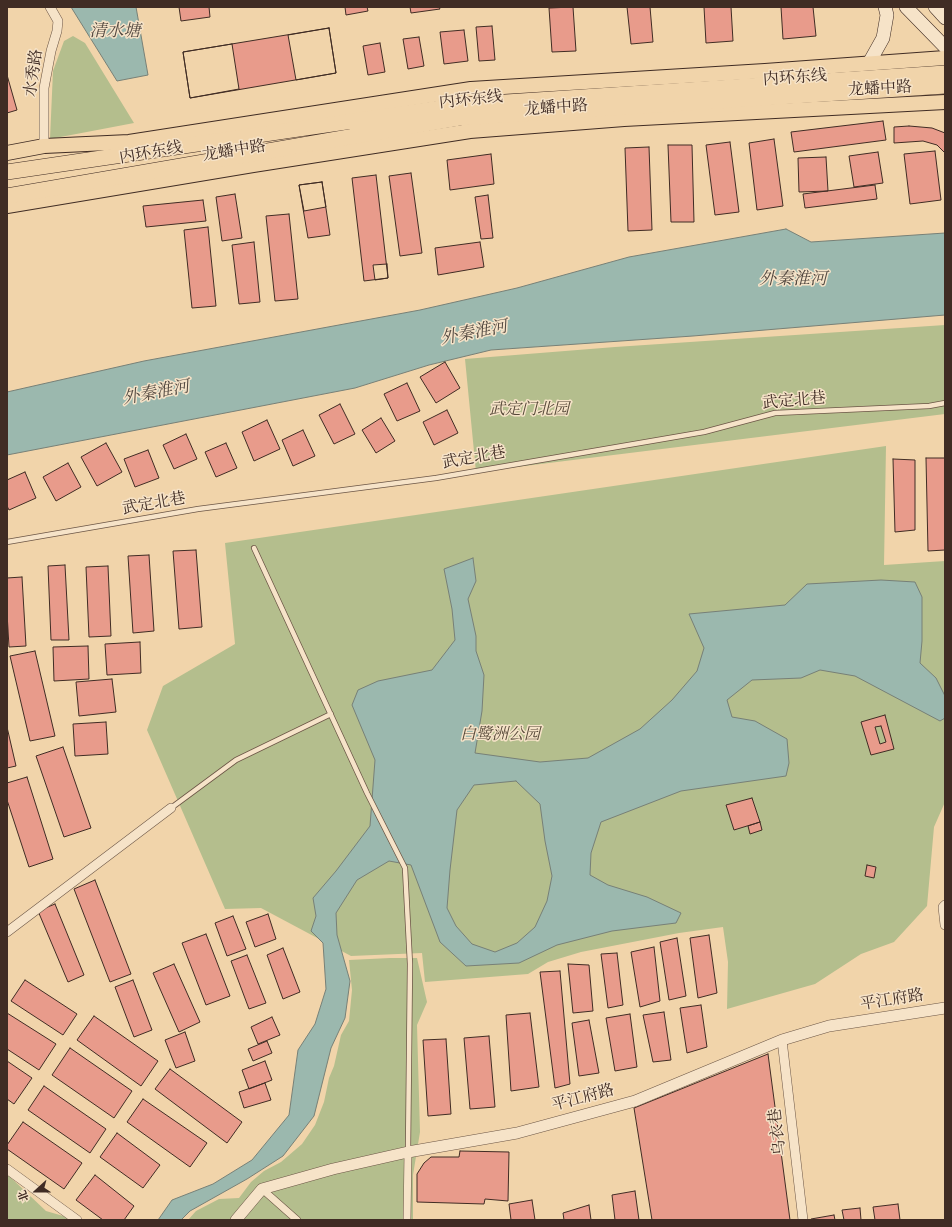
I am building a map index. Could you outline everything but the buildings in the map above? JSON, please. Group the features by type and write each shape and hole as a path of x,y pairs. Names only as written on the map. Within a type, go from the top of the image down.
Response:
{"highway":[{"name":"内环东线","path":"7,172 461,105 945,73"},
{"name":"内环东线","path":"7,196 459,118 945,86"}],"main road":[{"path":"869,63 883,38 887,15 885,7"},
{"path":"906,7 945,47"},
{"path":"935,7 945,18"},
{"name":"龙蟠中路","path":"7,153 44,146 129,142 471,89 765,71 945,58"},
{"name":"龙蟠中路","path":"7,206 470,131 624,119 945,102"}],"street":[{"name":"水秀路","path":"44,146 44,88 58,21 50,7"},
{"path":"7,932 171,808"},
{"path":"945,905 943,907 945,925"},
{"name":"平江府路","path":"262,1190 333,1169 408,1152 517,1133 635,1101 782,1040 829,1026 945,1008"},
{"name":"乌衣巷","path":"782,1040 803,1220"},
{"path":"407,1220 408,1152"},
{"path":"7,1169 78,1220"},
{"path":"236,1220 262,1190 298,1220"}],"lane":[{"name":"武定北巷","path":"7,542 198,509 436,478 704,432 775,413 929,406 945,403"},
{"path":"254,548 367,793 405,868 410,964 408,1152"},
{"path":"171,808 236,760 331,714"}],"green space":[{"path":"73,36 85,43 134,123 50,139 53,71 64,41"},
{"name":"武定门北园","path":"945,325 945,414 476,472 465,359 615,347"},
{"name":"白鹭洲公园","path":"886,446 884,565 945,561 945,802 934,827 927,906 894,942 861,954 815,984 727,1009 728,962 723,927 679,933 581,952 548,962 528,974 425,982 422,953 351,956 261,908 225,909 147,730 163,686 235,644 225,543"},
{"path":"417,958 427,1002 417,1025 420,1132 413,1175 413,1220 188,1220 196,1211 219,1199 239,1198 251,1182 264,1171 281,1162 302,1144 315,1125 324,1102 341,1035 349,1021 352,990 349,960"},
{"path":"7,1174 46,1211 77,1220 7,1220"}],"water":[{"name":"清水塘","path":"71,7 136,7 148,75 117,81"},
{"name":"外秦淮河","path":"786,229 811,242 945,233 945,315 693,336 491,350 429,365 355,388 7,455 7,392 144,361 420,310 517,288 629,257"},
{"path":"473,558 476,581 468,599 476,636 476,651 484,675 482,711 475,753 540,762 588,758 640,729 672,700 697,671 704,648 689,614 785,605 807,584 881,580 915,582 922,597 922,641 920,663 936,678 945,696 945,718 940,721 855,676 820,670 801,678 752,680 727,700 732,717 755,721 787,739 789,763 786,776 681,791 601,822 591,853 590,875 608,885 647,897 681,913 676,923 612,931 557,945 519,963 466,966 440,942 411,865 389,861 357,880 336,913 337,935 350,981 345,1018 331,1048 314,1116 283,1156 247,1179 190,1211 181,1220 158,1220 172,1200 213,1184 252,1160 289,1115 298,1050 315,1024 326,989 323,943 311,931 316,916 313,898 336,871 370,826 375,760 352,705 358,690 378,681 432,670 455,640 452,609 444,569","holes":["516,781 540,804 552,876 547,901 535,927 517,943 495,952 472,944 456,926 447,908 457,810 474,785"]}]}
